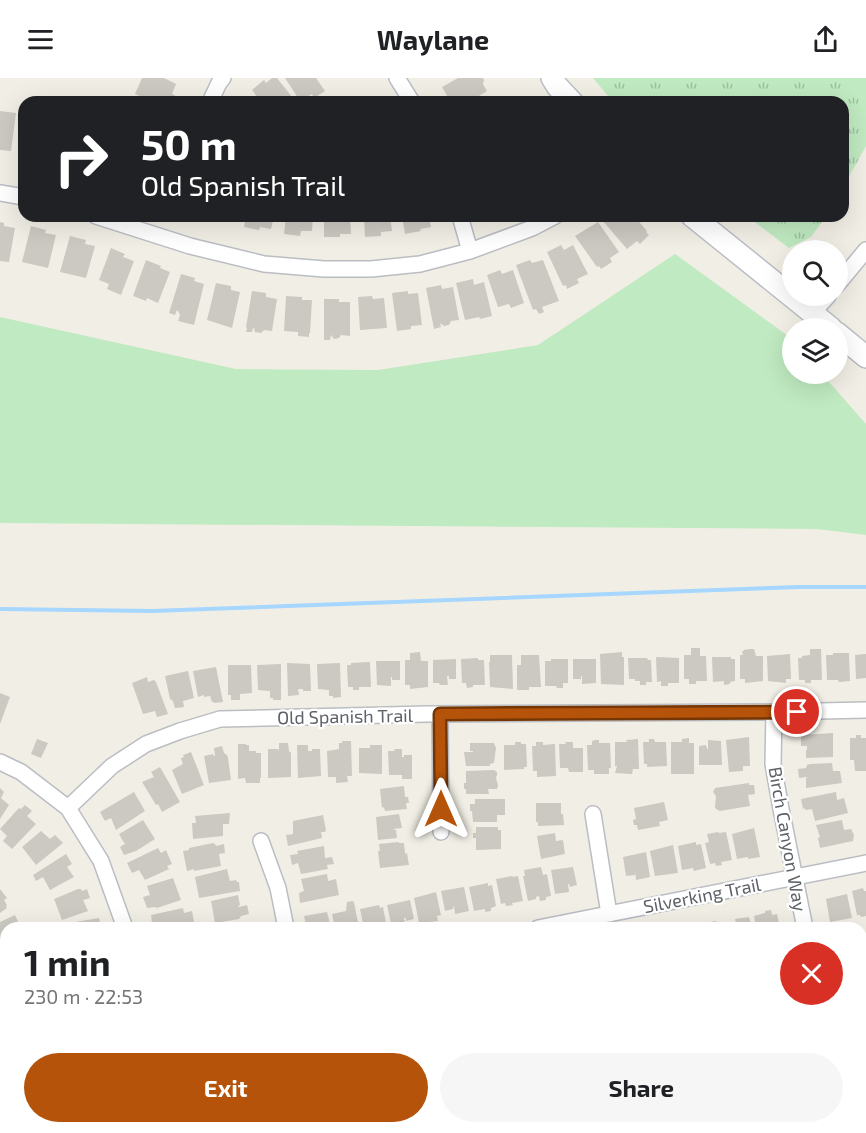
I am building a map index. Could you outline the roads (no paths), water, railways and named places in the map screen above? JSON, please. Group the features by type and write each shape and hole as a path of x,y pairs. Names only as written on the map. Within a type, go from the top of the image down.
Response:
{"main road":[{"path":"552,78 566,96"},
{"path":"699,222 818,318"},
{"path":"848,342 866,357"}],"street":[{"path":"213,96 223,78"},
{"path":"397,78 408,96"},
{"path":"0,193 18,196"},
{"path":"115,222 190,246 264,264 324,269 420,264 471,251 544,222"},
{"path":"462,222 471,251"},
{"path":"848,272 866,250"},
{"path":"812,313 819,306"},
{"name":"Old Spanish Trail","path":"68,808 112,766 146,744 220,719 440,714 866,710"},
{"name":"Birch Canyon Way","path":"774,712 773,764 804,922"},
{"path":"440,714 441,832"},
{"path":"0,762 21,772 68,808 101,861 123,922"},
{"path":"593,814 609,914"},
{"path":"261,841 278,888 285,922"},
{"name":"Silverking Trail","path":"568,922 866,863"}],"waterway":[{"path":"0,609 152,611 799,587 866,587"}]}
